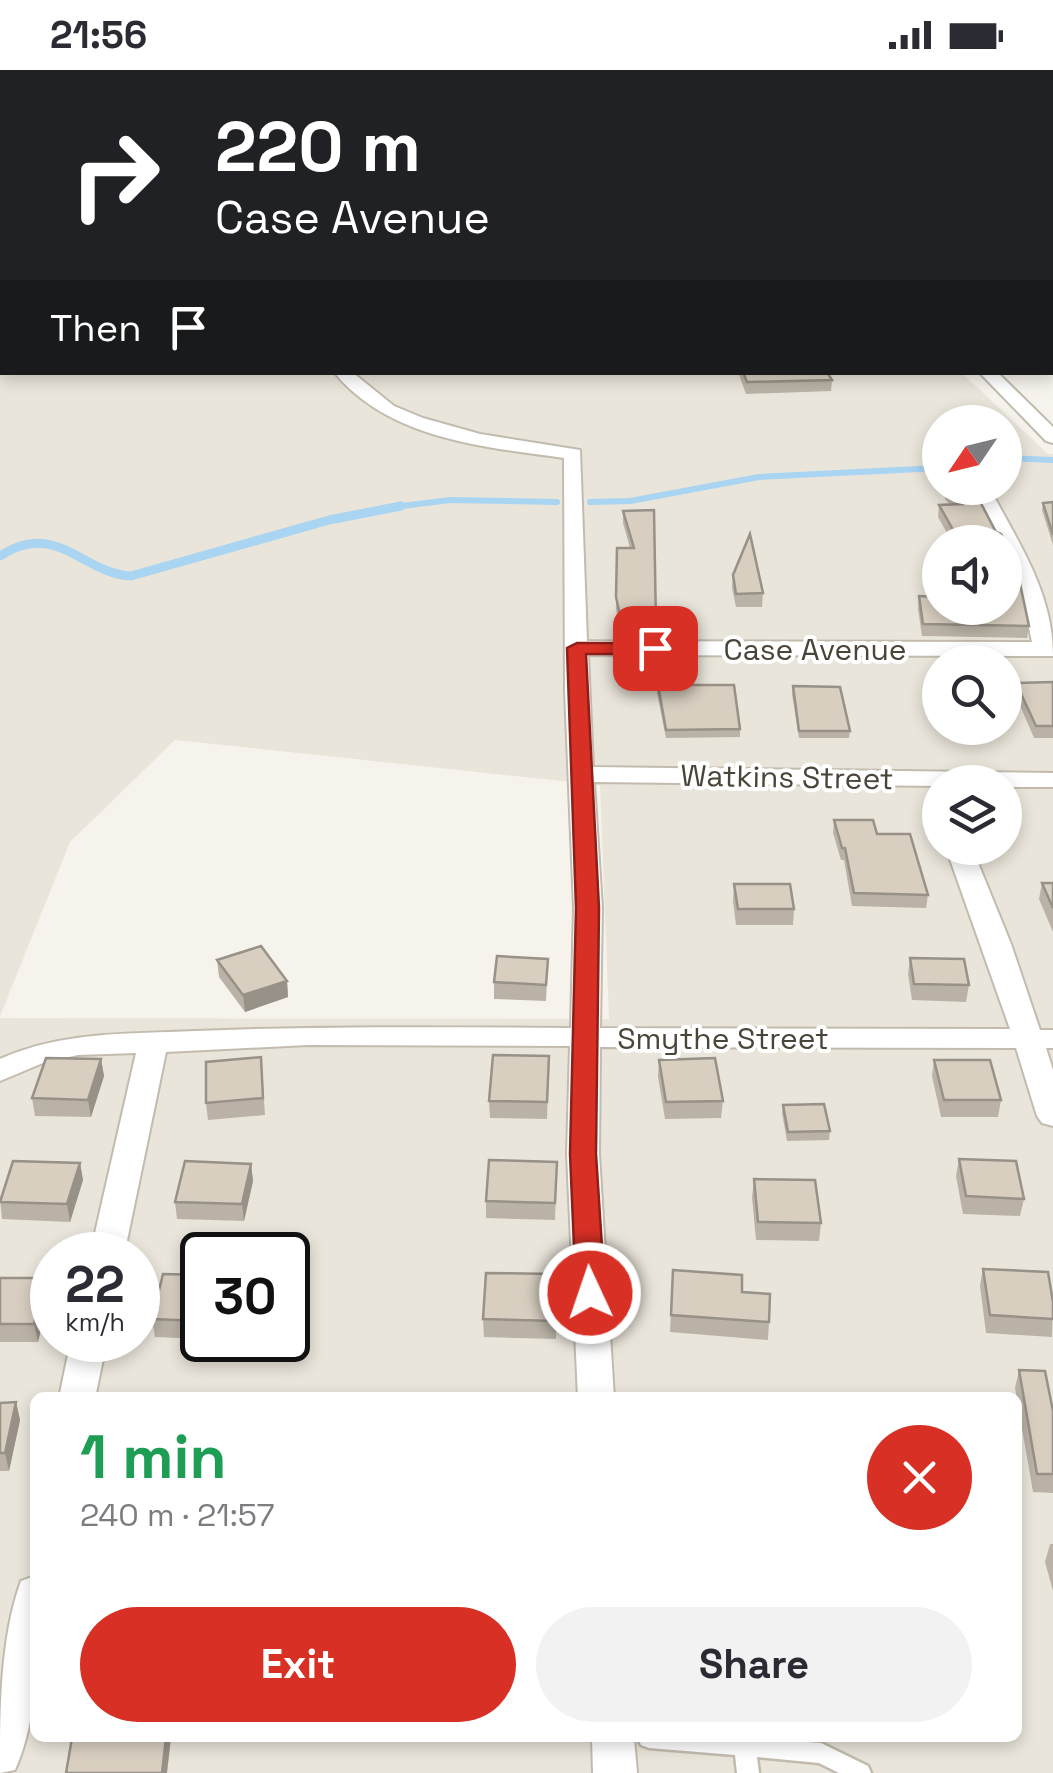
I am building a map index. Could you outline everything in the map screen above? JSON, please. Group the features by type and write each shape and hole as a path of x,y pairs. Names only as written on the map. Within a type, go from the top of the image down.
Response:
{"street":[{"path":"345,375 363,396 404,418 462,434 573,454 588,908 583,1154 596,1392"},
{"path":"990,375 1053,438"},
{"path":"989,505 1031,585 1049,649"},
{"name":"Case Avenue","path":"577,648 1049,649"},
{"name":"Watkins Street","path":"581,774 922,789"},
{"name":"Watkins Street","path":"1022,783 1053,780"},
{"path":"965,865 1040,1039 1053,1116"},
{"name":"Smythe Street","path":"0,1071 55,1049 308,1036 1040,1039"},
{"path":"112,1232 153,1043"},
{"path":"78,1392 84,1362"},
{"path":"0,1756 30,1615"},
{"path":"613,1742 615,1773"}],"lane":[{"path":"697,1742 822,1753 860,1773"},
{"path":"745,1746 748,1773"}],"shaded area":[{"path":"0,375 964,375 996,405 922,405 922,505 1022,505 1022,430 1048,454 1053,454 1053,1773 0,1773 0,1018 609,1019 600,785 175,740 70,842 0,1016"}],"building":[{"path":"744,375 829,375 832,380 747,382"},
{"path":"1053,502 1053,535 1043,503"},
{"path":"939,505 982,505 992,525 950,525"},
{"path":"654,510 656,625 622,624 616,597 617,548 634,548 623,511"},
{"path":"750,534 763,593 736,594 733,575"},
{"path":"1022,593 1029,626 976,625 1022,625"},
{"path":"1053,682 1053,726 1036,726 1022,696 1022,683"},
{"path":"658,685 734,685 740,729 666,730"},
{"path":"793,686 840,687 850,731 799,731"},
{"path":"834,820 873,820 877,834 910,834 928,895 854,893 845,848"},
{"path":"1042,883 1053,883 1053,908"},
{"path":"734,884 790,884 794,909 738,909"},
{"path":"261,946 287,981 243,995 217,960"},
{"path":"497,956 548,959 546,985 494,982"},
{"path":"910,958 964,959 969,985 914,984"},
{"path":"493,1055 549,1056 547,1102 489,1101"},
{"path":"261,1057 263,1098 206,1103 206,1062"},
{"path":"46,1058 101,1059 88,1100 32,1098"},
{"path":"715,1058 723,1101 666,1102 659,1060"},
{"path":"934,1060 990,1060 1001,1100 944,1100"},
{"path":"824,1104 830,1131 788,1132 783,1105"},
{"path":"959,1159 1016,1161 1024,1199 966,1196"},
{"path":"489,1160 557,1162 555,1203 486,1201"},
{"path":"13,1161 80,1163 67,1204 0,1202"},
{"path":"185,1161 251,1164 242,1204 175,1202"},
{"path":"754,1179 815,1180 821,1223 758,1222"},
{"path":"983,1269 1048,1272 1053,1319 990,1315"},
{"path":"673,1270 742,1275 742,1292 770,1294 769,1322 671,1315"},
{"path":"486,1273 557,1274 556,1321 483,1319"},
{"path":"163,1274 180,1274 180,1320 160,1319"},
{"path":"0,1278 30,1278 30,1324 0,1324"},
{"path":"1019,1370 1045,1371 1053,1411 1053,1474 1037,1474"},
{"path":"16,1402 5,1453 0,1453 0,1403"},
{"path":"71,1742 166,1742 162,1773 66,1773"}],"waterway":[{"path":"1022,459 1053,460"},
{"path":"590,502 630,501 759,477 922,469"},
{"path":"399,506 450,500 557,502"},
{"path":"0,556 37,543 131,576 329,520 399,506"},
{"path":"386,508 399,506"}],"route":[{"path":"590,1293 583,1154 588,908 577,648 655,648"}]}
